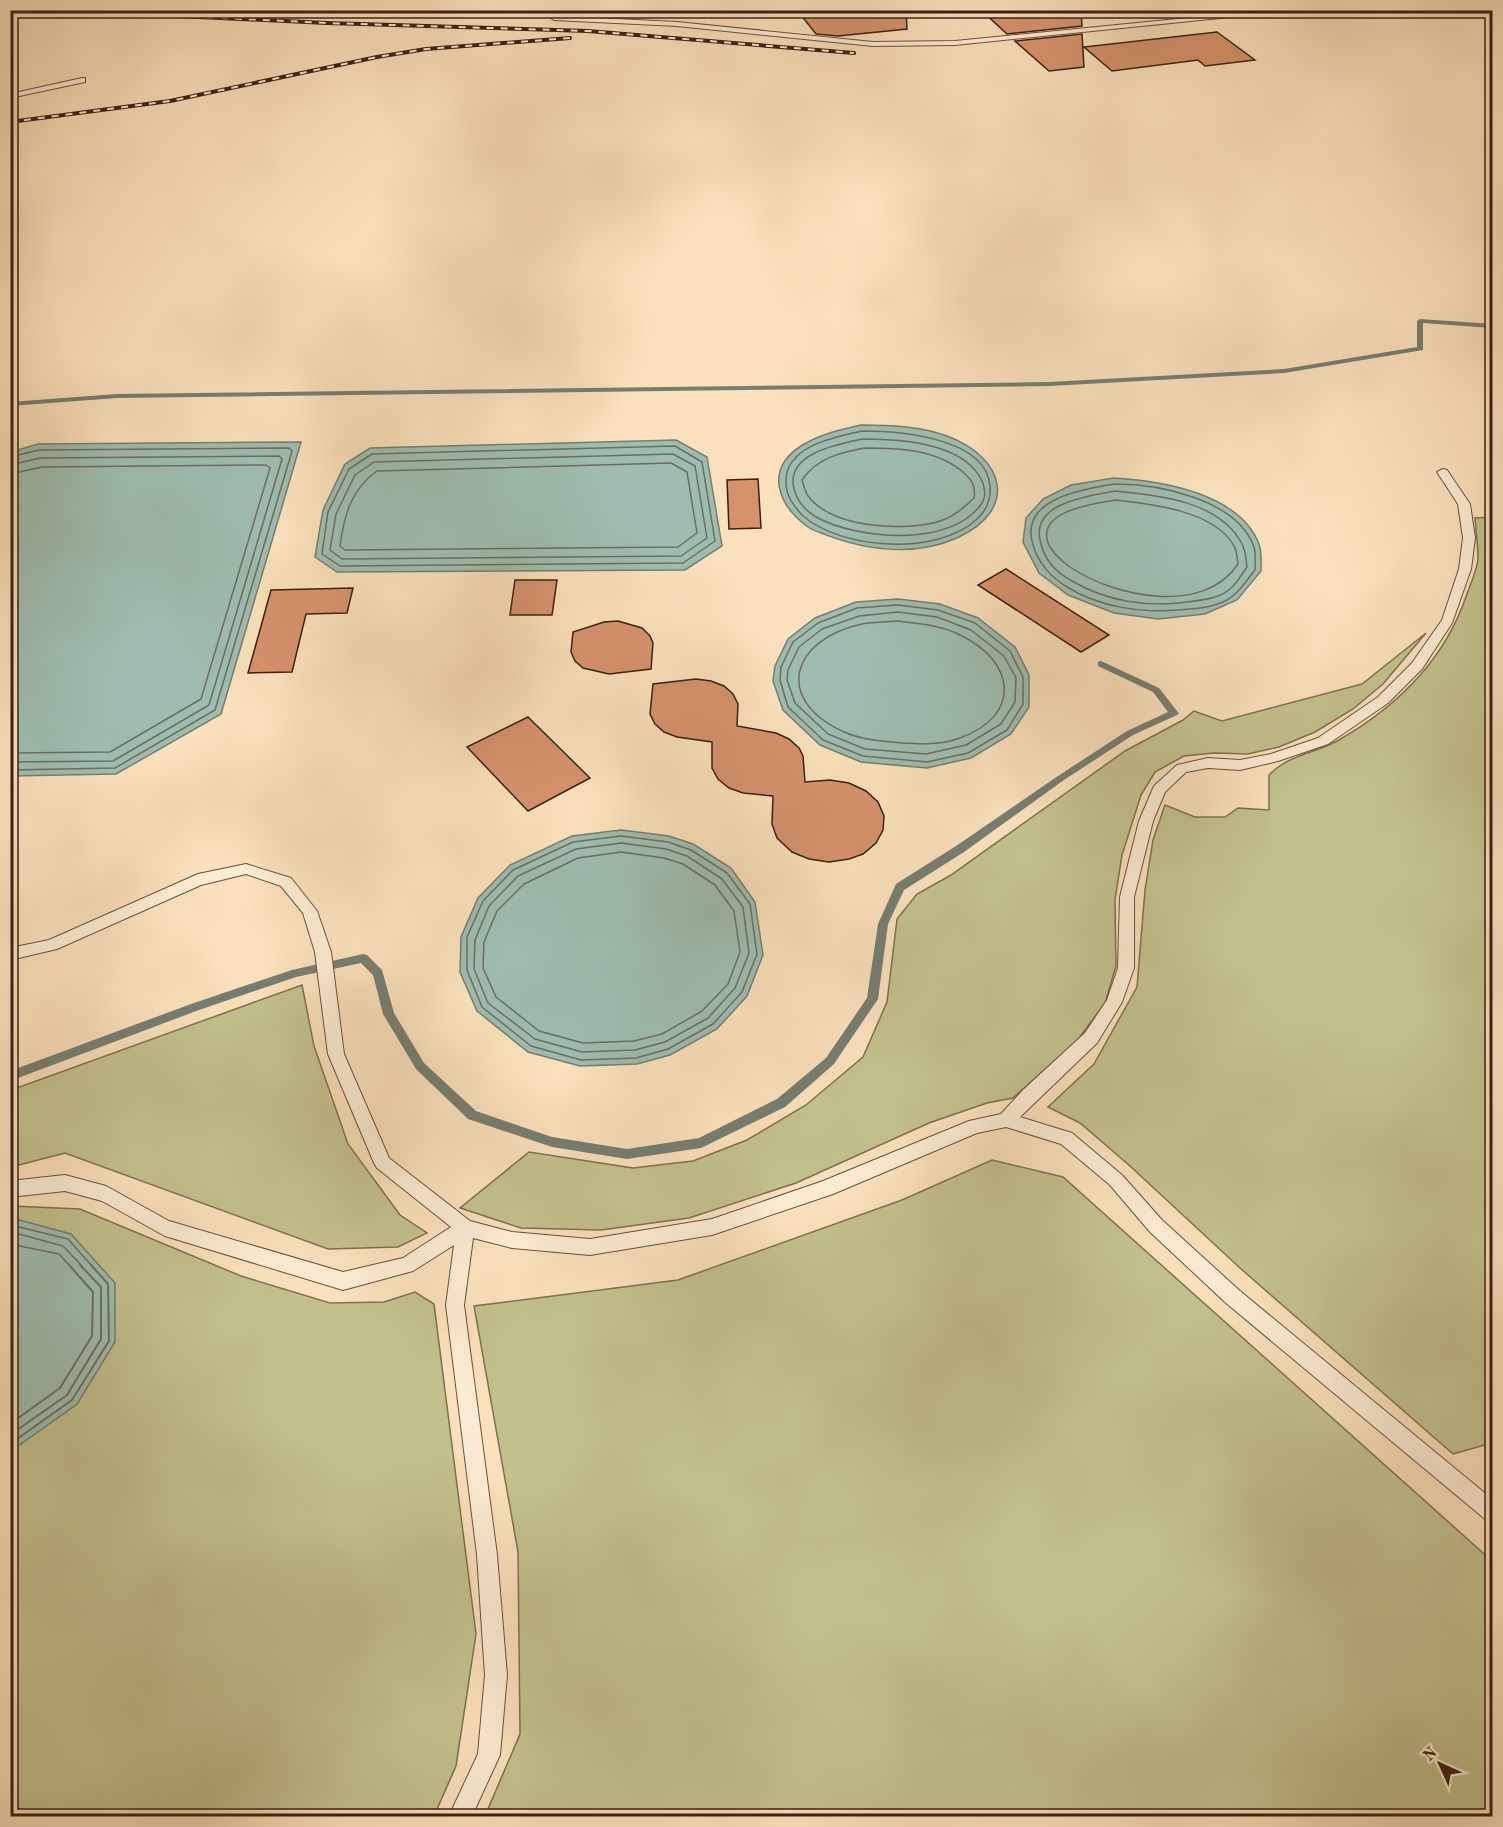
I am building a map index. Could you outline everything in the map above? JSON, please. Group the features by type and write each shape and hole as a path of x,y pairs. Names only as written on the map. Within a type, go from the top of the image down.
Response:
{"lane":[{"path":"554,18 677,24 790,38 873,44 956,44 1295,10"},
{"path":"10,96 82,80"},
{"path":"1006,1120 1029,1095 1091,1038 1114,1002 1126,969 1127,897 1146,821 1159,789 1182,768 1208,763 1239,765 1273,758 1323,741 1383,700 1417,666 1448,620 1465,569 1469,538 1464,504 1443,472"},
{"path":"10,954 51,945 198,880 246,869 286,882 310,911 323,951 336,1054 383,1162 465,1228 512,1240 590,1247 712,1227 826,1188 975,1126 1006,1120 1066,1138 1116,1180 1156,1226 1233,1298 1492,1512"},
{"path":"10,1189 66,1183 106,1194 165,1228 343,1281 407,1265 465,1228"},
{"path":"459,1816 489,1755 496,1675 487,1555 455,1305 465,1228"}],"shaded area":[{"path":"1492,517 1492,1443 1453,1454 1240,1268 1080,1123 1048,1107 1094,1064 1137,987 1145,890 1153,840 1165,805 1195,817 1225,817 1238,808 1269,810 1269,775 1276,768 1337,741 1359,728 1399,697 1432,661 1458,618 1478,559 1475,518"},
{"path":"1426,633 1383,684 1353,709 1315,732 1279,747 1248,754 1214,753 1184,756 1155,772 1141,795 1122,855 1115,900 1116,966 1105,1003 1077,1041 1013,1098 987,1103 929,1123 796,1183 689,1218 601,1230 521,1228 460,1208 529,1152 633,1168 693,1161 747,1140 806,1105 863,1057 887,1002 897,919 917,894 951,875 1125,751 1183,720 1194,711 1222,721 1362,684"},
{"path":"302,985 314,1046 348,1144 400,1215 427,1233 398,1247 328,1249 65,1153 11,1167 11,1090"},
{"path":"992,1160 1063,1177 1492,1561 1492,1816 485,1816 520,1734 518,1552 474,1306 678,1280 902,1200"},
{"path":"11,1206 80,1209 241,1276 330,1303 384,1302 415,1292 434,1304 476,1634 456,1766 434,1816 11,1816 10,1451 77,1404 19,1220 11,1222"}],"water":[{"path":"861,425 926,430 966,445 992,470 997,484 997,499 990,513 977,526 957,538 941,544 909,549 861,545 808,527 789,508 783,498 779,487 782,466 789,455 815,438"},
{"path":"676,440 707,457 722,546 685,570 337,572 315,557 323,510 345,464 370,448"},
{"path":"301,442 221,714 116,774 11,776 11,452 38,444"},
{"path":"1114,478 1154,482 1197,493 1217,501 1235,513 1249,527 1259,544 1261,571 1237,600 1205,614 1158,619 1114,613 1068,595 1039,573 1023,542 1026,518 1043,499 1071,485"},
{"path":"898,599 940,604 978,618 1015,647 1029,675 1029,707 1011,734 971,758 927,768 861,762 820,745 783,710 773,681 775,666 788,639 815,618 856,602"},
{"path":"621,830 669,836 693,844 731,868 755,902 763,955 747,996 717,1029 670,1055 637,1064 580,1066 528,1052 477,1011 460,972 461,937 478,898 510,865 572,836"},
{"path":"19,1220 71,1234 115,1283 115,1342 77,1404 11,1451 10,1222"}],"building":[{"path":"797,10 906,10 907,29 838,36 816,34"},
{"path":"981,10 1081,10 1082,26 1007,34"},
{"path":"1217,32 1255,60 1205,66 1198,60 1112,71 1084,47"},
{"path":"1082,34 1084,67 1049,71 1015,41"},
{"path":"758,479 761,528 729,529 727,480"},
{"path":"1006,569 1109,635 1081,652 978,585"},
{"path":"515,580 557,580 552,615 510,615"},
{"path":"353,588 347,613 306,614 292,672 248,673 271,590"},
{"path":"618,621 642,628 650,636 653,643 651,669 609,674 583,668 575,661 571,652 573,632 604,622"},
{"path":"696,679 724,686 733,694 738,704 737,726 776,733 789,739 799,748 803,756 805,782 830,780 849,783 866,791 878,802 884,816 883,830 876,843 863,854 829,862 809,859 792,852 777,838 772,824 773,796 743,793 729,788 718,779 712,768 712,742 677,737 664,732 655,724 650,714 653,684"},
{"path":"528,717 590,778 528,811 467,747"}],"waterway":[{"path":"10,404 117,396 1050,384 1284,371 1421,349 1420,321 1492,326"},
{"path":"10,1076 195,1007 296,973 363,958 378,973 389,1014 420,1066 472,1115 552,1142 627,1154 701,1143 781,1103 830,1061 872,999 883,924 900,887 960,849 1130,733 1174,713 1156,690 1101,664"}],"railway":[{"path":"53,10 327,23 588,31 854,53"},
{"path":"337,10 400,10"},
{"path":"10,122 170,101 377,57 426,49 570,38"}]}
